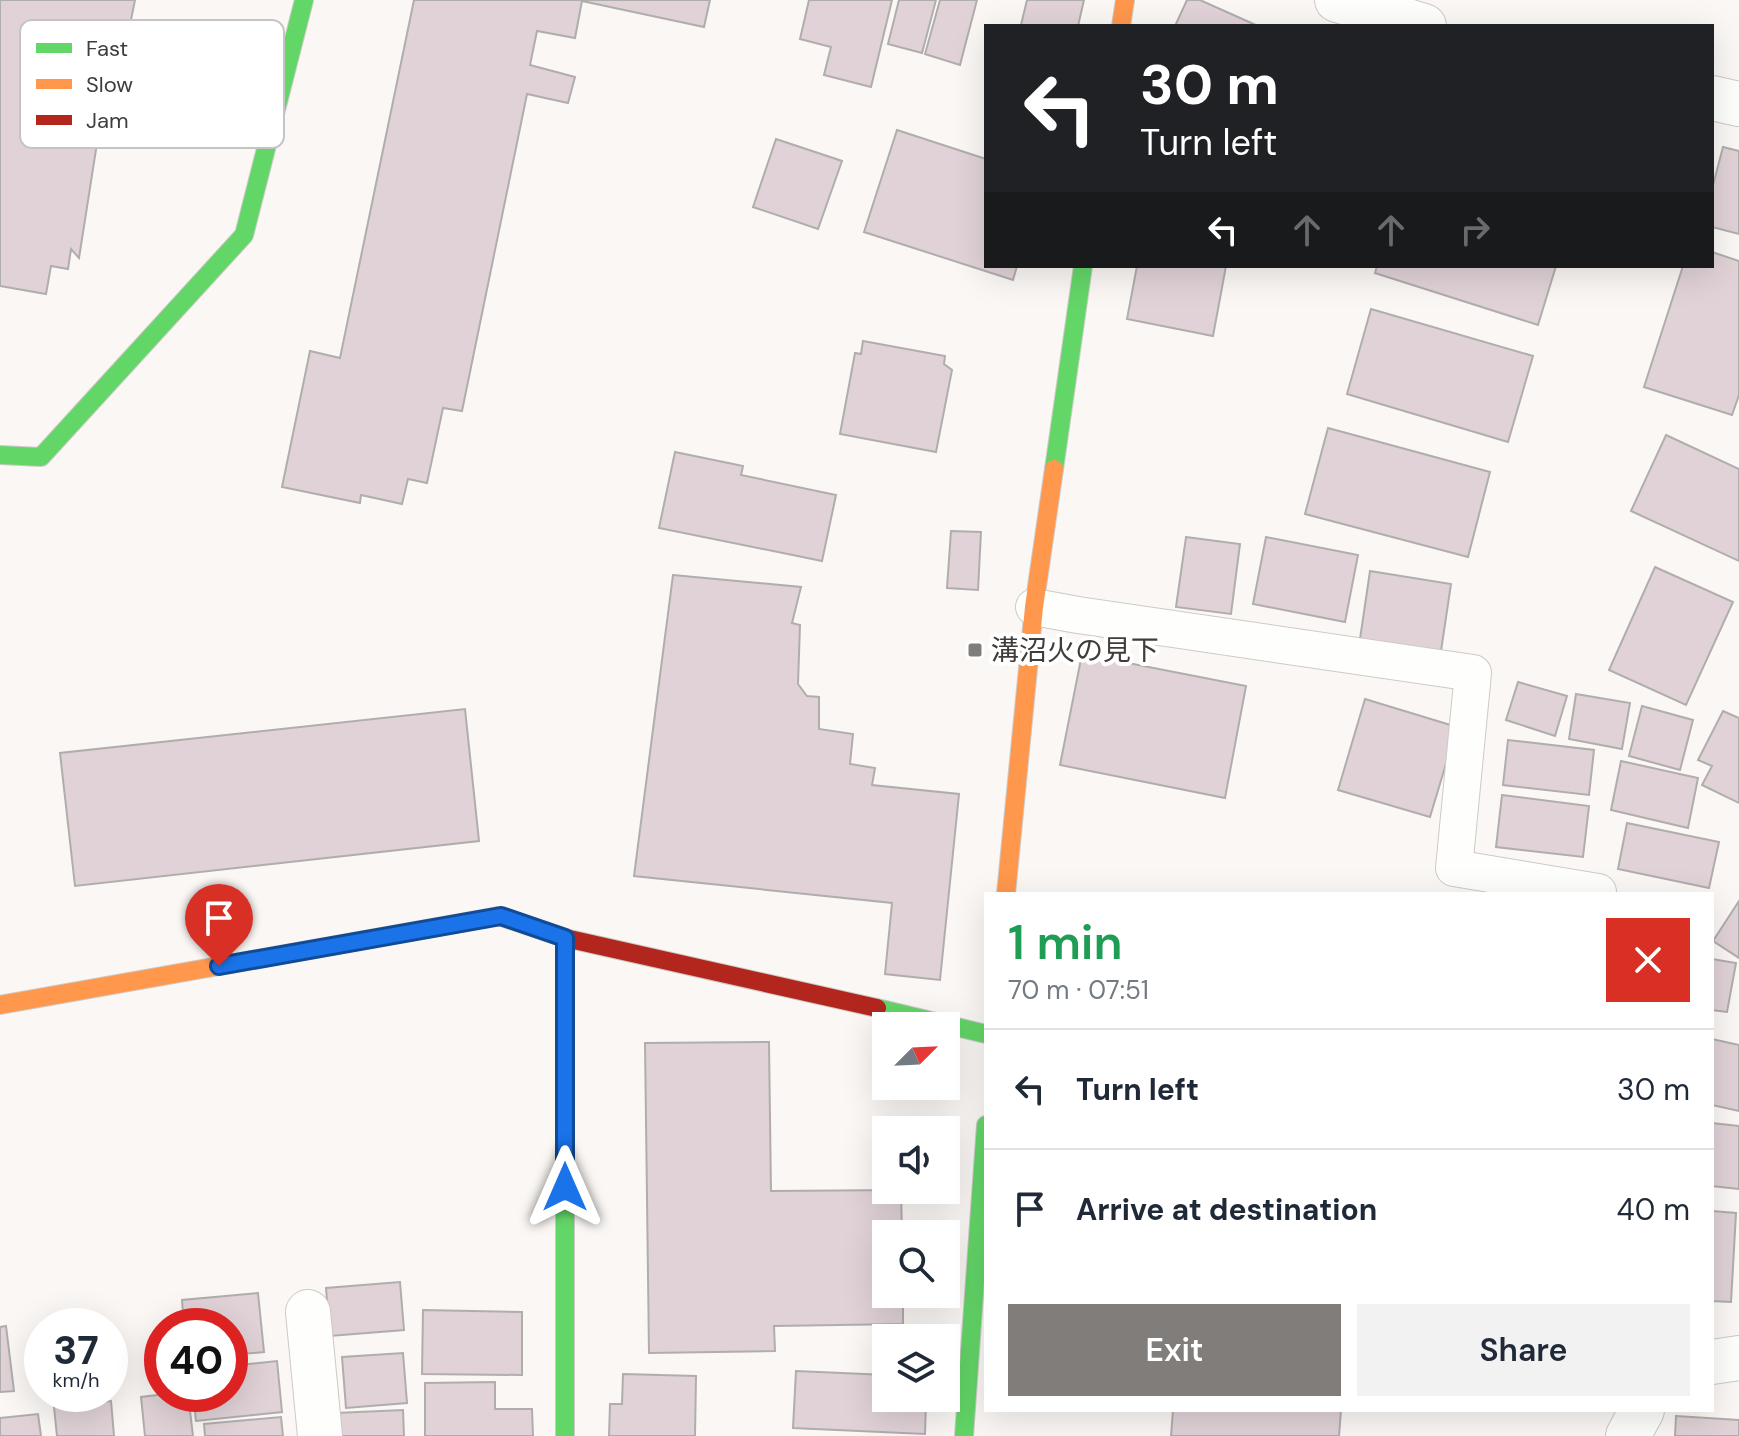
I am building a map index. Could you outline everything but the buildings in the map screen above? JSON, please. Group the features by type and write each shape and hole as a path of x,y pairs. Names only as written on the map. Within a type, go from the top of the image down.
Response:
{"street":[{"path":"284,78 304,0"},
{"path":"1121,24 1125,0"},
{"path":"1337,0 1417,24"},
{"path":"1714,98 1739,104"},
{"path":"0,455 41,457 244,235 266,148"},
{"path":"1006,892 1034,607 1083,268"},
{"path":"0,1005 501,916 565,938 984,1033"},
{"path":"565,938 565,1436"},
{"path":"964,1436 984,1153"},
{"path":"308,1312 320,1436"},
{"path":"1714,1362 1739,1358"},
{"path":"1628,1436 1641,1412"}],"lane":[{"path":"1034,607 1473,673 1454,868 1598,892"}],"traffic: fast":[{"path":"284,78 304,0"},
{"path":"0,455 41,457 244,235 266,148"},
{"path":"1054,469 1083,268"},
{"path":"565,938 565,1436"},
{"path":"877,1008 984,1034"},
{"path":"964,1436 984,1153"}],"traffic: slow":[{"path":"1121,24 1125,0"},
{"path":"1006,892 1034,607 1054,469"},
{"path":"0,1005 499,916"}],"traffic: jam":[{"path":"499,916 565,938 877,1008"}],"place":[{"name":"溝沼火の見下","path":"975,650"}],"route":[{"path":"219,966 501,916 565,938 565,1187"}]}
